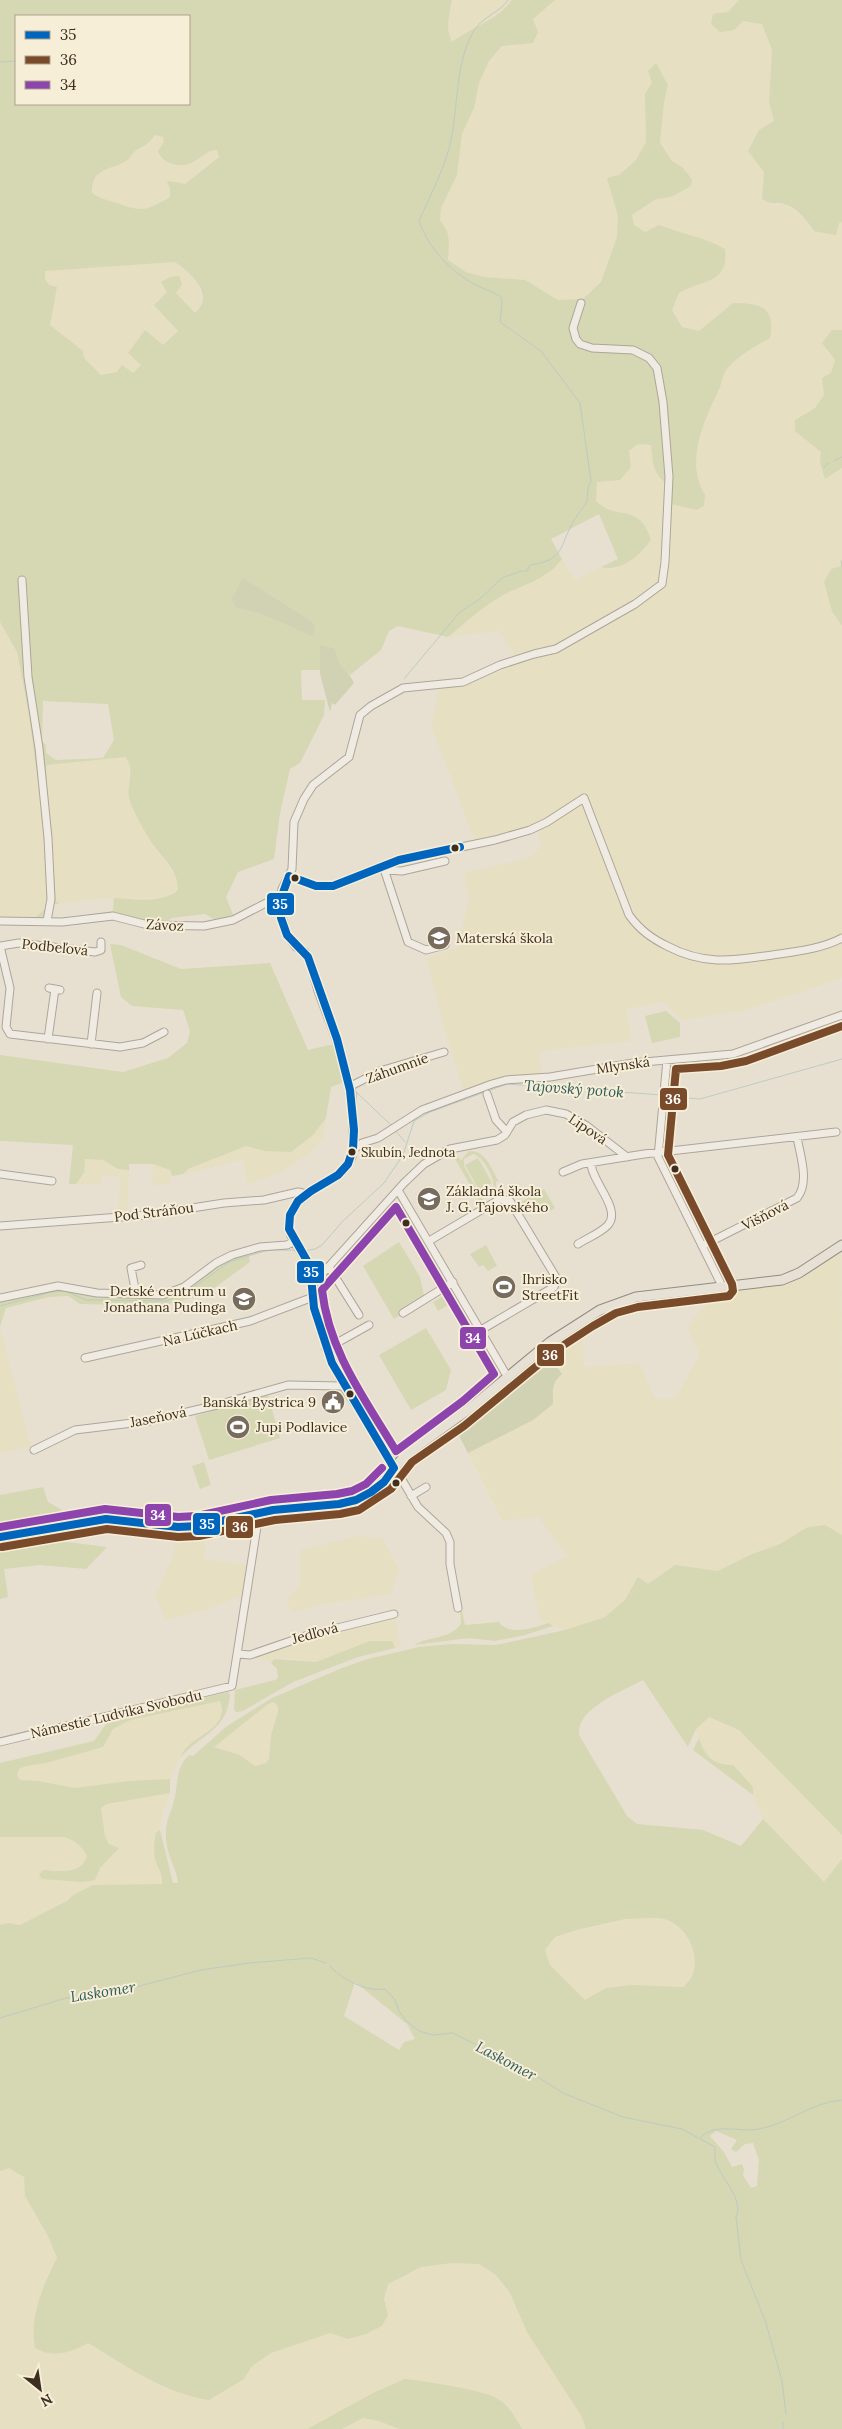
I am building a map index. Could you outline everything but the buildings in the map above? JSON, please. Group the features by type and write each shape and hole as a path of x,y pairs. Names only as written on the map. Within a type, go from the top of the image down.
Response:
{"main road":[{"path":"0,1537 99,1520 128,1520 189,1527 286,1509 339,1504 356,1500 384,1482 405,1455 469,1410 566,1330 612,1304 636,1297 761,1284 791,1277 842,1245"}],"street":[{"path":"458,1608 452,1572 450,1542 446,1533 420,1510 343,1386 326,1349 312,1297 314,1283 305,1257 296,1244 289,1228 290,1216 307,1194 343,1171 352,1157 353,1102 351,1086 308,958 305,952 296,947 287,935 279,898 293,863 293,826 297,814 314,785 349,756 358,721 364,710 403,688 463,682 493,669 565,645 650,594 662,584 664,578 669,476 663,402 657,368 649,358 633,350 592,348 580,344 576,339 573,328 581,303"},
{"path":"22,580 28,677 39,748 48,838 51,899 48,921"},
{"path":"289,876 305,883 326,887 384,868 399,860 530,830 547,822 584,798 629,915 637,926 656,940 700,960 731,961 798,951 831,943 842,938"},
{"path":"384,868 402,871 445,861"},
{"path":"384,868 408,942 426,950 446,945"},
{"name":"Závoz","path":"0,920 74,921 113,916 148,925 204,926 233,920 279,898"},
{"name":"Podbeľová","path":"0,946 15,943 95,952 102,948 102,942"},
{"path":"0,946 10,988 6,1026 8,1032 12,1035 91,1044 129,1046 152,1040 164,1032"},
{"path":"48,1039 54,989"},
{"path":"91,1044 98,993"},
{"name":"Mlynská","path":"353,1150 394,1128 422,1110 506,1080 550,1077 614,1065 704,1058 744,1051 842,1016"},
{"name":"Záhumnie","path":"351,1086 380,1071 444,1052"},
{"path":"667,1060 658,1152 723,1288"},
{"path":"487,1094 496,1120 507,1132"},
{"name":"Lipová","path":"314,1283 414,1173 444,1151 502,1138 513,1122 526,1115 540,1110 552,1110 579,1121 626,1157"},
{"name":"Lipová","path":"564,1172 578,1165 658,1152 836,1132"},
{"name":"Višňová","path":"702,1246 797,1198 801,1191 803,1179 797,1136"},
{"path":"578,1244 605,1228 612,1217 611,1209 592,1174 591,1163"},
{"path":"0,1174 52,1181"},
{"path":"398,1190 508,1376"},
{"name":"Pod Stráňou","path":"0,1226 146,1215 224,1203 264,1200 298,1192 307,1194"},
{"path":"429,1241 500,1199 506,1199 510,1201 557,1279 554,1287 481,1330"},
{"path":"0,1298 58,1286 97,1293 163,1295 195,1281 216,1263 232,1255 260,1247 296,1244"},
{"path":"136,1294 130,1268 141,1265"},
{"path":"329,1267 359,1315"},
{"path":"403,1313 454,1282"},
{"name":"Na Lúčkach","path":"85,1358 250,1321 312,1297"},
{"path":"326,1349 369,1325"},
{"name":"Jaseňová","path":"34,1450 54,1442 75,1430 148,1420 225,1403 288,1385 343,1386"},
{"path":"411,1496 426,1487"},
{"path":"238,1654 259,1514"},
{"name":"Jedľová","path":"238,1654 250,1654 312,1634 394,1614"},
{"name":"Námestie Ludvíka Svobodu","path":"0,1742 232,1686 238,1654"}],"shaded area":[{"path":"452,0 512,0 508,6 489,20 464,33 452,42 448,34 448,17"},
{"path":"555,0 739,0 728,12 743,21 762,24 772,50 769,102 775,121 764,172 762,199 772,205 784,204 804,216 814,231 842,222 842,330 832,330 827,352 835,360 831,373 822,378 824,395 815,408 795,420 795,431 821,452 820,462 825,479 842,468 842,566 839,568 832,611 842,626 842,977 803,992 741,1011 681,1020 664,1002 626,1009 632,1041 539,1051 542,1074 509,1078 464,1093 444,1028 427,959 458,947 469,897 464,873 528,858 541,847 537,824 475,841 431,726 439,688 459,684 486,672 519,663 499,631 448,637 474,614 500,597 541,578 562,559 575,580 601,567 613,570 629,562 636,516 603,508 596,501 597,482 631,467 629,451 638,444 651,445 660,480 672,488 671,504 697,510 705,495 699,484 695,458 708,408 725,371 744,352 770,338 756,303 733,303 699,331 682,327 672,310 679,293 685,290 677,232 659,225 645,232 634,225 632,215 642,208 656,199 671,197 691,186 692,179 682,167 672,161 660,143 664,102 668,85 652,83 645,129 646,142 636,160 619,175 608,178 618,216 617,237 601,282 583,299 558,300 525,280 484,277 466,272 448,260 449,242 447,231 440,220 441,208 457,175 462,134 474,108 479,83 489,61 503,46 515,46 538,32 533,19"},
{"path":"155,135 163,137 164,142 188,164 211,150 217,150 219,156 185,184 170,181 168,186 170,197 152,207 134,210 99,198 92,192 92,185 99,174 110,166 126,161 134,152 146,147"},
{"path":"175,262 197,280 202,301 201,308 195,313 176,293 161,282 167,291 154,305 178,331 133,373 122,365 117,372 101,375 84,358 83,351 50,325 57,287 49,285 45,279 44,271"},
{"path":"0,622 17,652 28,709 44,825 47,907 34,919 0,917"},
{"path":"125,757 130,765 128,797 153,844 165,859 178,884 178,890 161,898 94,899 59,904 56,901 46,768 52,763"},
{"path":"326,1118 323,1138 309,1154 279,1173 247,1184 243,1160 183,1174 188,1169 246,1146 265,1151 313,1135"},
{"path":"85,1159 103,1160 118,1169 129,1170 127,1213 118,1214 120,1177 102,1175 101,1184 76,1184 84,1173"},
{"path":"153,1164 170,1170 170,1184 152,1185"},
{"path":"841,1251 842,1535 825,1525 808,1527 780,1544 752,1554 718,1571 675,1565 648,1584 638,1578 625,1600 605,1617 565,1630 540,1621 531,1578 534,1573 567,1556 538,1517 502,1521 468,1453 499,1436 553,1386 555,1379 545,1351 586,1323 583,1336 584,1367 640,1363 655,1399 675,1399 700,1355 688,1329 695,1316 705,1307 703,1294 782,1284 801,1278"},
{"path":"0,1327 31,1447 0,1453"},
{"path":"206,1530 204,1559 248,1565 242,1595 209,1609 166,1620 154,1593 158,1591 173,1555 177,1533"},
{"path":"359,1536 382,1538 399,1569 391,1594 325,1604 291,1612 287,1600 300,1584 300,1550"},
{"path":"395,1616 400,1647 395,1648 394,1643 370,1641 316,1662 282,1658 274,1659 271,1663 252,1656 290,1642"},
{"path":"217,1700 221,1704 221,1718 217,1725 199,1736 181,1755 170,1779 129,1781 75,1788 38,1781 20,1780 17,1775 19,1769 26,1766 46,1763 103,1747 113,1729 130,1720"},
{"path":"274,1702 278,1706 278,1712 271,1735 269,1759 266,1763 255,1766 240,1755 213,1746 268,1704"},
{"path":"709,1717 739,1730 842,1835 842,1859 824,1882 763,1819 753,1795 753,1786 705,1755 696,1729"},
{"path":"170,1793 163,1811 160,1830 156,1833 156,1862 163,1875 162,1884 93,1885 73,1895 67,1901 20,1925 9,1923 0,1925 0,1837 64,1837 73,1839 82,1847 87,1856 85,1863 78,1868 61,1871 43,1870 42,1879 95,1880 100,1868 118,1848 109,1844 105,1836 101,1808 107,1804"},
{"path":"651,1918 667,1920 683,1932 692,1948 696,1963 691,1981 683,1987 631,1985 606,1988 585,2000 550,1965 545,1950 555,1937 625,1919"},
{"path":"9,2168 24,2177 25,2196 48,2236 57,2258 48,2274 38,2304 82,2347 88,2343 167,2389 244,2379 252,2366 271,2353 330,2333 349,2339 366,2334 388,2315 384,2299 388,2284 421,2267 452,2263 479,2264 496,2275 510,2293 527,2332 582,2417 586,2429 522,2429 510,2409 495,2397 316,2423 307,2429 0,2429 0,2171"},
{"path":"363,2418 379,2421 399,2429 342,2429"}],"green space":[{"path":"0,0 452,0 448,27 452,42 492,18 512,0 555,0 533,19 538,32 533,43 502,46 489,61 479,83 474,108 462,134 457,175 441,208 440,220 447,231 449,242 448,260 466,272 484,277 525,280 558,300 583,299 601,282 617,237 618,216 607,178 619,175 636,160 646,142 645,94 652,83 648,71 656,63 668,85 664,102 660,143 672,161 682,167 692,179 691,186 671,197 656,199 632,215 634,225 645,232 659,225 709,241 725,249 723,269 719,275 679,293 672,310 682,327 699,331 733,303 751,304 764,308 768,313 771,327 770,338 742,355 726,371 703,426 699,440 696,468 699,482 705,495 704,506 697,510 671,504 672,488 661,479 655,470 651,445 638,444 629,451 631,467 620,480 597,482 596,501 604,507 634,516 640,520 651,540 641,552 623,565 609,568 601,567 618,559 599,514 551,539 562,559 549,572 493,601 448,637 398,626 389,631 381,650 350,675 320,645 320,670 301,670 302,700 325,700 324,715 300,763 290,769 280,813 274,859 238,872 226,897 234,917 219,922 205,914 172,918 164,923 106,917 78,925 59,925 56,919 113,911 114,898 156,899 178,890 178,883 173,871 152,843 139,821 129,798 130,766 125,757 47,765 56,901 59,904 54,904 42,917 34,919 47,907 44,825 28,709 17,652 0,622","holes":["155,135 163,137 164,142 158,151 163,159 170,163 188,164 213,150 217,150 219,157 185,184 167,182 170,189 170,197 148,208 131,208 103,199 92,193 95,178 99,174 127,160","175,262 198,284 203,299 201,306 195,313 176,293 182,284 179,276 170,277 161,282 167,292 154,305 178,331 163,345 145,330 128,353 141,365 133,373 122,365 117,372 101,375 84,358 83,351 50,325 57,287 49,285 45,279 45,271","43,701 108,704 114,740 103,758 56,760 46,753 46,745 42,741"]},
{"path":"739,0 842,0 842,222 839,223 836,235 814,231 794,208 781,203 770,203 762,199 764,172 748,151 759,130 774,121 769,102 772,50 762,24 743,21 734,30 720,32 711,24 713,14 728,12"},
{"path":"832,330 842,330 842,468 825,479 820,462 821,452 795,431 795,420 815,408 824,395 822,378 831,373 835,360 822,343"},
{"path":"842,566 842,626 832,611 824,582 831,569"},
{"path":"243,578 312,622 315,628 313,636 260,613 235,607 232,599"},
{"path":"320,645 335,649 341,665 354,683 335,705 332,703 330,712 320,674"},
{"path":"110,944 121,945 181,969 270,963 308,1050 334,1044 347,1081 331,1087 326,1118 313,1135 291,1152 265,1151 246,1146 188,1169 183,1174 172,1176 170,1170 153,1164 129,1164 129,1170 118,1169 103,1160 85,1159 84,1173 76,1184 69,1184 73,1145 0,1141 0,1055 123,1072 168,1058 187,1043 190,1031 183,1010 132,1006 121,997"},
{"path":"666,1011 680,1023 680,1037 652,1043 645,1016"},
{"path":"469,1151 480,1154 488,1162 499,1182 496,1181 496,1189 492,1194 481,1196 483,1200 480,1202 455,1159 458,1157 461,1160","holes":["473,1154 484,1163 492,1178 494,1187 488,1193 478,1191 464,1166 464,1159"]},
{"path":"478,1158 492,1183 479,1190 465,1165"},
{"path":"544,1189 555,1208 550,1211 528,1203 521,1207 519,1203"},
{"path":"399,1242 420,1277 425,1300 394,1319 363,1266"},
{"path":"486,1245 497,1266 488,1271 483,1265 479,1267 470,1254"},
{"path":"248,1253 250,1262 206,1294 162,1306 80,1304 68,1296 49,1297 6,1308 0,1327 0,1302 53,1289 67,1289 94,1297 162,1298 194,1284 225,1261"},
{"name":"Ihrisko StreetFit","path":"511,1276 517,1286 497,1299 490,1288"},
{"path":"450,1292 455,1301 438,1311 433,1302"},
{"path":"426,1328 451,1370 446,1390 411,1410 379,1355"},
{"path":"545,1351 562,1374 554,1384 553,1404 533,1420 468,1453 457,1432 460,1429 456,1424"},
{"name":"Jupi Podlavice","path":"268,1395 280,1438 209,1460 195,1416"},
{"path":"204,1462 211,1485 200,1489 192,1466"},
{"path":"43,1487 48,1502 62,1510 15,1531 17,1539 43,1539 107,1547 86,1569 40,1565 4,1569 8,1597 0,1599 0,1495"},
{"path":"825,1525 842,1535 842,1835 739,1730 709,1717 696,1729 688,1747 643,1680 600,1703 585,1716 580,1724 579,1735 627,1816 637,1824 703,1830 741,1846 763,1819 824,1882 842,1859 842,2429 586,2429 582,2417 527,2332 510,2293 496,2275 479,2264 452,2263 421,2267 388,2284 384,2299 388,2315 382,2326 366,2334 348,2339 330,2333 271,2353 252,2366 244,2379 209,2400 176,2391 146,2378 88,2343 69,2352 62,2353 48,2353 35,2348 34,2325 38,2302 57,2258 48,2236 25,2196 24,2177 9,2168 0,2171 0,1925 9,1923 20,1925 67,1901 73,1895 93,1885 162,1884 154,1851 156,1833 160,1830 173,1883 178,1883 168,1851 166,1831 175,1797 178,1775 182,1765 189,1755 193,1756 227,1726 272,1698 342,1668 368,1659 419,1647 452,1644 496,1645 565,1630 605,1617 625,1600 638,1577 648,1584 675,1565 718,1571 752,1554 780,1544 808,1527","holes":["274,1702 278,1706 278,1712 271,1735 269,1759 266,1763 255,1766 240,1755 214,1747 268,1704","661,1918 676,1925 684,1932 690,1941 695,1961 694,1971 690,1980 683,1987 631,1985 606,1988 585,2000 550,1965 545,1950 555,1937 625,1919","355,1982 407,2024 415,2039 404,2042 399,2050 344,2016","716,2131 737,2140 731,2149 736,2152 745,2144 753,2143 759,2160 757,2186 751,2188 743,2175 742,2164 732,2167 724,2152 710,2136"]},
{"path":"460,1602 465,1625 499,1622 503,1627 516,1630 549,1623 553,1626 525,1635 495,1641 469,1638 414,1645 451,1633 456,1629 461,1624"},
{"path":"370,1641 392,1641 395,1648 358,1657 293,1682 243,1711 236,1712 234,1709 235,1690 278,1678 277,1669 271,1663 274,1659 316,1662"},
{"path":"228,1692 230,1695 224,1717 212,1731 180,1758 192,1743 215,1726 220,1719 222,1711 220,1701 130,1720 113,1729 103,1747 19,1769 17,1775 20,1780 38,1781 75,1788 129,1781 170,1779 170,1793 107,1804 101,1808 105,1836 109,1844 119,1848 100,1868 95,1880 83,1882 42,1879 39,1875 43,1870 62,1871 75,1869 84,1862 87,1856 80,1846 71,1840 64,1837 0,1837 0,1763 94,1741 109,1720"},
{"path":"699,1738 710,1758 726,1765 733,1765 753,1787 753,1795 693,1750"},
{"path":"405,2379 462,2388 494,2397 514,2415 522,2429 399,2429 379,2421 363,2418 342,2429 307,2429 375,2392"}],"waterway":[{"path":"404,679 459,613 481,598 502,578 521,571 527,571 530,565 550,560 555,556 573,522 586,503 591,481 580,403 541,351 500,322 501,297 476,285 449,266 428,241 419,221 443,168 450,146 460,71 467,46 472,34 480,23 500,9 508,0"},
{"path":"0,62 15,61"},
{"path":"834,461 842,457"},
{"path":"824,467 829,463"},
{"path":"841,561 842,567"},
{"name":"Tajovský potok","path":"666,1096 700,1099 842,1059"},
{"name":"Tajovský potok","path":"303,1251 315,1249 322,1245 343,1221 384,1183 403,1155 414,1121 430,1112 507,1084 662,1095"},
{"path":"354,1090 391,1125"},
{"path":"395,1130 405,1142"},
{"name":"Tajovský potok","path":"0,1306 51,1292 65,1291 86,1300 167,1301 190,1290 229,1262 268,1250 297,1250"},
{"name":"Laskomer","path":"0,2018 66,1998 124,1990 201,1970 249,1963 311,1958 326,1963"},
{"name":"Laskomer","path":"330,1966 341,1976 355,1984 370,1989 385,1989 395,2000 399,2011 406,2021 419,2031 433,2035 453,2033 527,2070 563,2093 623,2117 682,2129 715,2147 716,2163 737,2204 736,2217 741,2260 766,2323 782,2381 786,2414"},
{"path":"701,2137 714,2130 721,2129 759,2129 780,2123 820,2105 842,2100"},
{"path":"783,2422 783,2429"}],"transit line":[{"name":"35","path":"0,1537 106,1519 178,1527 198,1526 273,1510 339,1504 356,1500 371,1492 384,1482 394,1468 332,1363 314,1308 310,1266 289,1229 290,1215 298,1201 338,1175 348,1164 353,1149 354,1130 350,1090 337,1039 308,957 287,935 281,918 280,901 289,876 316,886 333,886 399,860 460,847"},
{"name":"36","path":"2,1547 107,1529 178,1537 199,1536 275,1520 340,1514 359,1510 391,1489 412,1462 464,1426 556,1350 593,1326 616,1313 638,1307 729,1296 733,1291 732,1284 668,1155 676,1069 721,1066 746,1061 842,1026"},
{"name":"34","path":"396,1207 494,1374 463,1401 396,1451 361,1394 340,1354 326,1313 322,1290 396,1207"},
{"name":"34","path":"0,1527 105,1509 178,1517 197,1516 271,1500 352,1491 366,1484 382,1468"}],"place":[{"name":"Materská škola","path":"439,938"},
{"name":"Skubín, Jednota","path":"352,1152"},
{"name":"Základná škola J. G. Tajovského","path":"429,1199"},
{"name":"Ihrisko StreetFit","path":"504,1287"},
{"name":"Detské centrum u Jonathana Pudinga","path":"244,1299"},
{"name":"Banská Bystrica 9","path":"333,1402"},
{"name":"Jupi Podlavice","path":"238,1427"}]}
